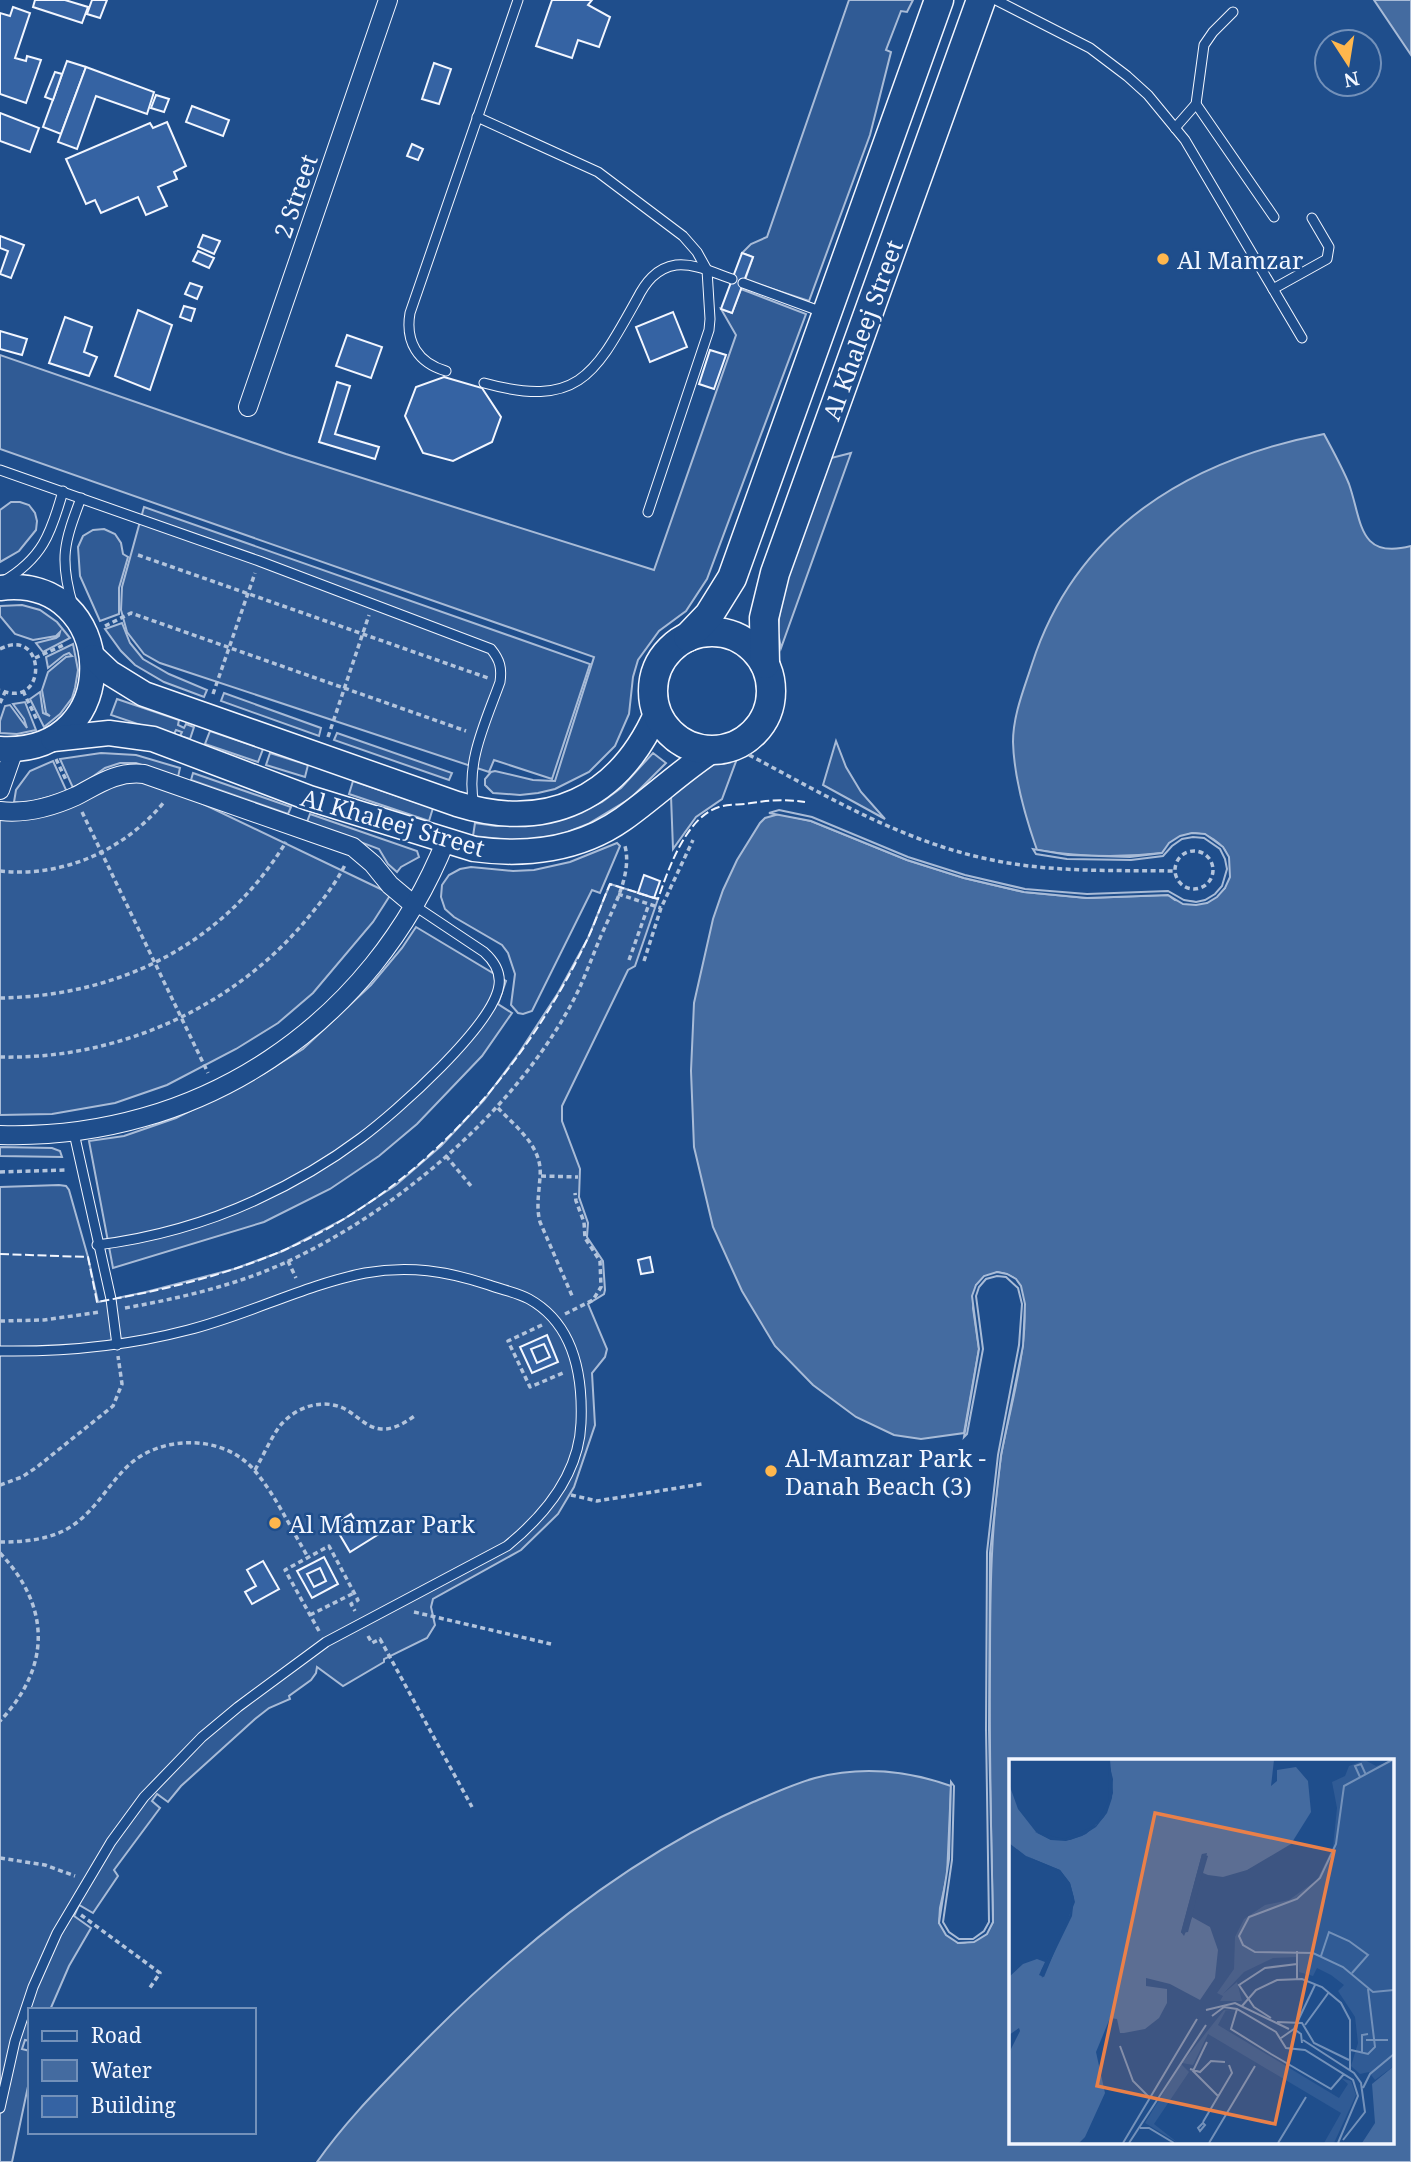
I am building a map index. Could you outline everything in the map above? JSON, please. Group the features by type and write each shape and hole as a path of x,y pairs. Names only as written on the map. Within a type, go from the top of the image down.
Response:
{"main road":[{"name":"Al Khaleej Street","path":"688,637 709,615 732,578 939,0"},
{"name":"Al Khaleej Street","path":"765,664 764,618 775,572 981,0"},
{"name":"Al Khaleej Street","path":"0,586 29,588 47,594 63,604 110,673 144,694 466,806 510,814 534,813 580,800 619,772 635,754 657,712"},
{"path":"702,632 732,635 751,646 765,664 770,679 771,696 759,727 747,738 722,748 685,743 673,735 657,712 653,683 657,668 664,655 688,637 702,632"},
{"path":"50,740 68,727 81,712 89,695 93,676 85,636"},
{"name":"Al Khaleej Street","path":"7,749 32,747 50,740 86,733 153,739 309,799 474,849 499,852 537,851 575,843 621,821 674,776 722,748"},
{"path":"446,840 466,806"}],"street":[{"name":"2 Street","path":"248,407 387,0"},
{"path":"0,790 7,749"},
{"path":"0,811 28,812 75,797 109,779 130,773 144,774 353,847 373,864 390,886 415,906"},
{"path":"0,1135 74,1133 134,1121 217,1091 275,1056 330,1013 362,980 415,906 432,876 446,840"}],"lane":[{"path":"446,371 435,368 418,355 412,345 408,324 518,0"},
{"path":"996,0 1070,36 1109,61 1148,95 1202,168 1301,338"},
{"path":"1175,128 1196,104 1204,45 1233,12"},
{"path":"1196,104 1274,217"},
{"path":"477,117 574,160 609,179 683,236 697,252 707,270 709,330 648,512"},
{"path":"1273,289 1323,263 1329,255 1329,247 1312,218"},
{"path":"484,383 527,393 559,389 574,383 592,369 607,352 646,282 658,271 673,265 689,265 732,279"},
{"path":"743,283 827,313"},
{"path":"0,470 259,561 491,649 499,659 502,670 473,762 466,806"},
{"path":"0,586 23,569 47,540 63,491"},
{"path":"81,498 68,531 64,557 66,582 85,636"},
{"path":"97,1245 141,1240 180,1229 256,1200 292,1181 327,1161 372,1129 423,1085 451,1056 497,994 500,982 498,971 493,960 415,906"},
{"path":"74,1133 117,1345"},
{"path":"0,1351 34,1352 117,1345 189,1330 341,1279 388,1270 433,1270 515,1293 530,1300 554,1320 578,1366 582,1396 581,1429 568,1475 532,1526 507,1546 326,1642 238,1707 169,1770 144,1797 117,1833 57,1933 33,1987 15,2041 0,2108"}],"path":[{"path":"138,555 500,682"},
{"path":"205,716 259,561"},
{"path":"322,756 373,603"},
{"path":"35,658 131,614 482,736"},
{"path":"0,703 2,691 23,691 30,687 37,673 35,658 26,649 21,646 1,646"},
{"path":"23,691 50,740 101,853 217,1091"},
{"path":"722,748 878,822 947,849 984,859 1057,870 1175,871"},
{"path":"0,872 43,871 73,864 101,853 144,823 177,785"},
{"path":"0,1321 44,1320 112,1310 184,1296 257,1274 288,1261 354,1225 404,1192 498,1108 553,1032 579,988 618,894 628,858 620,835 621,821"},
{"path":"0,998 40,997 79,990 117,979 155,963 189,944 240,901 275,861 296,827"},
{"path":"644,961 661,908 693,840"},
{"path":"0,1056 32,1056 86,1049 150,1030 181,1017 228,990 281,947 326,895 353,847"},
{"path":"1193,851 1207,856 1213,868 1209,882 1196,889 1182,884 1175,871 1180,857 1193,851"},
{"path":"618,894 661,908"},
{"path":"629,960 649,904"},
{"path":"498,1108 535,1149 541,1176 537,1211 573,1298"},
{"path":"446,1156 471,1186"},
{"path":"0,1172 81,1169"},
{"path":"541,1176 578,1178"},
{"path":"0,1485 22,1477 113,1406 122,1384 117,1345"},
{"path":"255,1470 279,1428 295,1413 312,1405 328,1404 343,1408 380,1429 400,1426 416,1415"},
{"path":"0,1542 37,1539 65,1530 91,1510 130,1464 161,1447 195,1442 215,1445 240,1457 255,1470 308,1557"},
{"path":"559,1491 597,1501 702,1484"},
{"path":"326,1642 285,1570 329,1545 358,1600 351,1604 361,1623 372,1643 380,1639 471,1808"},
{"path":"0,1553 27,1587 38,1622 39,1637 37,1660 24,1691 0,1721"},
{"path":"310,1615 354,1593"},
{"path":"392,1607 551,1644"},
{"path":"0,1858 61,1869 74,1874 85,1884"},
{"path":"71,1908 160,1973 149,1989"}],"shaded area":[{"path":"849,0 913,0 907,12 901,11 886,50 891,52 870,135 809,301 745,280 753,257 742,253 751,244 767,237"},
{"path":"741,289 806,314 707,579 686,611 659,631 638,660 633,677 629,714 615,746 589,772 555,789 538,793 493,793 485,785 485,779 495,771 533,780 555,781 594,657 0,449 0,355 286,454 654,570 736,335 721,309 732,313"},
{"path":"851,453 781,648 778,633 780,605 786,581 831,458"},
{"path":"11,502 29,505 35,513 36,530 19,551 0,562 0,510"},
{"path":"144,507 590,664 552,779 494,760 489,772 160,663 144,654 127,632 121,610 122,587"},
{"path":"104,529 115,534 121,543 123,554 128,557 119,588 119,614 100,621 80,576 78,547 83,536 93,530"},
{"path":"22,605 40,610 57,622 70,638 43,652 36,643 56,638 60,632 56,636 33,640 15,634 0,616 0,606"},
{"path":"122,623 130,643 143,659 169,674 207,690 204,697 164,682 135,665 105,629"},
{"path":"73,644 78,670 72,698 60,714 44,727 30,699 40,692 43,713 50,716 46,713 42,690 48,672 66,657 72,656 69,653 64,655 48,668 46,657"},
{"path":"224,693 321,728 319,736 221,701"},
{"path":"117,699 179,720 178,725 184,728 186,724 194,727 190,739 180,736 182,732 176,730 173,736 111,715"},
{"path":"25,702 36,730 17,734 0,733 0,721 5,706 10,705 27,728 13,704"},
{"path":"210,731 263,749 258,762 205,744"},
{"path":"337,733 452,773 449,780 334,740"},
{"path":"836,741 846,767 861,792 885,819 823,785"},
{"path":"101,753 136,755 180,768 178,777 136,763 120,763 105,768 74,790 60,759"},
{"path":"270,753 308,765 305,777 266,765"},
{"path":"653,753 666,763 631,798 588,824 542,839 519,841 473,836 475,823 496,826 538,825 581,812 602,802 621,788"},
{"path":"738,756 722,799 696,817 673,849 671,796 703,766"},
{"path":"53,761 67,792 27,803 14,802 16,790 30,771"},
{"path":"193,773 291,807 288,814 191,780"},
{"path":"151,779 391,894 373,922 313,993 278,1023 236,1049 167,1085 115,1103 52,1114 0,1115 0,818 108,781"},
{"path":"353,781 433,808 429,821 349,794"},
{"path":"310,814 417,851 419,857 397,872 388,864 379,849 307,822"},
{"path":"617,843 620,846 600,893 592,890 532,1011 518,1013 511,1005 515,974 508,953 502,945 445,909 441,897 442,885 449,875 460,869 471,867 534,870 570,862"},
{"name":"Al Mamzar Park","path":"610,884 658,899 635,966 628,970 562,1106 562,1121 580,1169 579,1197 588,1223 587,1237 603,1261 604,1294 588,1304 607,1349 605,1357 592,1373 595,1425 574,1487 558,1514 521,1550 433,1599 431,1607 435,1625 427,1638 384,1659 384,1662 343,1686 317,1667 311,1680 289,1696 290,1699 269,1708 255,1719 181,1786 168,1802 157,1794 152,1801 160,1808 114,1870 118,1876 93,1913 79,1905 74,1916 91,1928 69,1966 51,2008 28,2008 28,2041 25,2040 22,2049 28,2050 28,2086 12,2162 0,2162 0,1187 66,1186 88,1257 98,1302 234,1269 283,1251 344,1219 396,1185 441,1146 484,1100 519,1053 558,993 588,938"},
{"path":"416,927 506,981 498,1004 512,1013 482,1056 417,1124 379,1156 330,1189 264,1222 113,1268 89,1141 124,1136 176,1118 263,1074 303,1049 371,985"},
{"path":"0,1147 52,1148 60,1151 62,1157 0,1156"}],"water":[{"path":"1374,0 1411,0 1411,55"},
{"path":"1324,434 1349,484 1365,534 1381,547 1394,549 1411,546 1411,2162 317,2162 362,2106 449,2017 569,1912 657,1852 703,1826 799,1783 832,1774 866,1771 917,1776 951,1786 947,1876 939,1923 958,1943 979,1938 993,1922 990,1727 992,1559 1001,1456 1023,1339 1025,1316 1022,1295 1016,1280 1002,1273 997,1272 976,1285 973,1308 979,1349 964,1433 921,1439 894,1435 856,1417 813,1385 775,1346 742,1291 713,1227 694,1147 691,1071 694,1003 713,919 723,890 737,860 760,823 765,818 779,814 811,821 907,860 964,878 1024,892 1087,898 1168,895 1175,900 1207,903 1225,888 1227,854 1214,839 1201,834 1189,834 1177,839 1162,853 1146,855 1099,856 1037,850 1018,783 1013,732 1032,664 1052,616 1077,574 1108,538 1144,508 1184,482 1228,462 1274,446"}],"pier":[{"path":"779,810 812,817 908,857 965,875 1025,889 1087,894 1168,891 1184,900 1205,900 1222,886 1227,869 1220,849 1204,838 1182,839 1163,856 1131,860 1067,859 1036,854 1033,849 1068,855 1130,857 1162,853 1169,843 1192,833 1205,834 1223,847 1229,857 1230,877 1217,897 1196,905 1183,904 1168,895 1087,898 1024,892 964,878 907,860 811,821 769,813"},
{"path":"997,1272 1016,1279 1021,1286 1025,1304 1023,1346 1001,1455 990,1553 989,1730 993,1922 987,1934 974,1942 958,1943 946,1935 939,1923 949,1859 951,1782 954,1786 952,1860 943,1922 949,1932 959,1939 973,1939 984,1931 989,1922 987,1552 998,1455 1019,1345 1022,1304 1018,1288 1006,1277 986,1279 976,1296 983,1349 967,1434 964,1437 979,1349 972,1296 976,1285 984,1276"}],"building":[{"path":"35,0 65,0 88,7 82,23 33,7"},
{"path":"92,0 107,0 100,18 87,14"},
{"path":"552,0 592,0 588,5 610,17 599,47 578,40 572,58 536,46"},
{"path":"13,7 30,13 15,58 26,61 27,56 41,60 26,103 0,94 0,13 10,16"},
{"path":"67,61 86,67 61,134 43,127"},
{"path":"434,63 451,69 439,104 422,99"},
{"path":"86,67 154,92 147,114 96,96 77,149 58,142"},
{"path":"55,72 62,74 53,100 45,97"},
{"path":"156,95 169,99 164,112 151,108"},
{"path":"192,106 229,120 223,136 186,122"},
{"path":"0,113 39,128 30,152 0,141"},
{"path":"167,122 186,166 174,172 177,179 158,187 167,206 146,215 138,197 101,213 95,200 86,204 66,159 150,123 153,128"},
{"path":"412,144 423,149 418,160 407,156"},
{"path":"203,235 220,241 214,254 198,247"},
{"path":"0,236 24,245 11,278 0,274 8,251 0,248"},
{"path":"198,251 214,258 209,268 193,261"},
{"path":"742,253 753,257 732,313 721,309"},
{"path":"190,283 202,287 197,299 185,294"},
{"path":"184,306 195,309 191,321 180,317"},
{"path":"138,310 172,325 150,390 115,376"},
{"path":"673,312 687,347 650,362 636,327"},
{"path":"65,317 92,327 84,352 97,357 89,376 49,363"},
{"path":"0,331 27,339 22,355 0,349"},
{"path":"347,335 382,347 371,378 336,366"},
{"path":"710,350 726,355 714,389 699,384"},
{"path":"444,377 482,388 501,417 492,442 453,461 423,453 405,416 416,387"},
{"path":"337,382 350,386 335,434 379,447 375,459 319,442"},
{"path":"644,875 660,881 654,898 638,893"},
{"path":"650,1257 653,1272 641,1274 638,1260"},
{"path":"547,1335 558,1362 532,1373 520,1347","holes":["544,1344 550,1357 537,1363 531,1349"]},
{"path":"351,1514 361,1530 372,1523 379,1534 350,1552 334,1525"},
{"path":"324,1557 338,1584 312,1598 297,1571","holes":["320,1568 326,1581 314,1587 307,1574"]},
{"path":"263,1561 279,1589 252,1604 245,1592 256,1586 247,1570"}],"fence":[{"path":"0,1254 88,1257 97,1302 167,1288 237,1268 282,1251 332,1226 379,1196 422,1161 462,1123 499,1080 562,988 588,938 610,884 658,899 680,846 707,813 723,806 765,801 805,802"}],"place":[{"name":"Al Mamzar","path":"1163,259"},
{"name":"Al-Mamzar Park - Danah Beach (3)","path":"771,1471"},
{"name":"Al Mamzar Park","path":"275,1523"}]}
